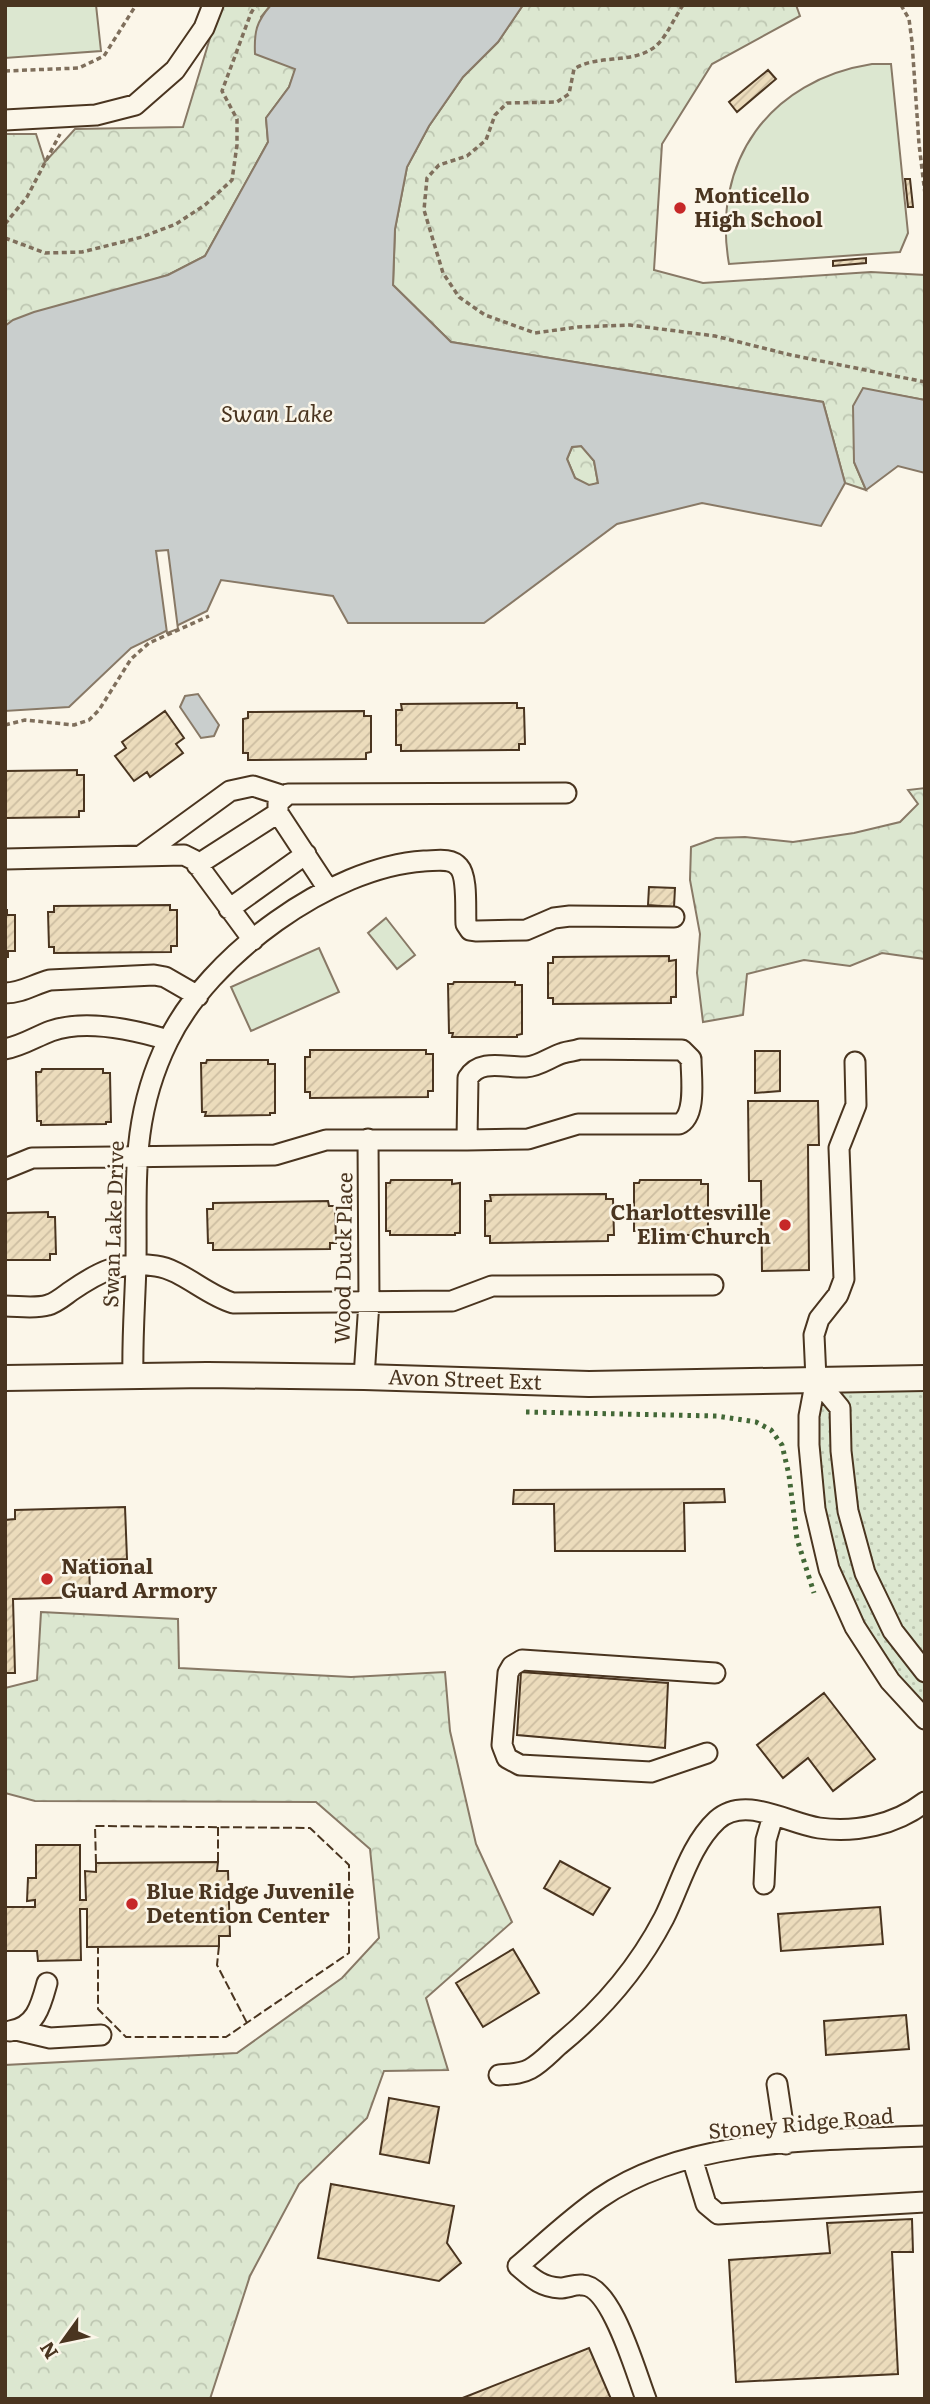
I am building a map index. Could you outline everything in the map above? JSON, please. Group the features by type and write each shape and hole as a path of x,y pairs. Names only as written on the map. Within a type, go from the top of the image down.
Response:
{"main road":[{"name":"Avon Street Ext","path":"5,1378 364,1377 589,1384 925,1378"}],"street":[{"path":"5,120 96,115 135,105 175,70 204,28 212,5"},
{"path":"142,855 230,792 253,786 281,804 306,854 328,889"},
{"path":"197,865 281,804 301,794 566,793"},
{"path":"229,909 306,854"},
{"path":"5,859 184,855 194,860 253,940"},
{"name":"Swan Lake Drive","path":"133,1376 136,1156 151,1082 168,1040 198,996 224,966 253,940 328,889 354,876 409,862 448,860 461,869 464,877 466,924 470,930 526,930 554,918 570,916 674,917"},
{"path":"5,993 18,992 50,980 154,975 165,977 198,996"},
{"path":"5,1049 19,1047 62,1028 131,1029 168,1040"},
{"path":"5,1169 32,1158 275,1155 326,1140 368,1139 467,1140 528,1139 578,1124 679,1124 686,1121 691,1113 691,1059 682,1050 580,1049 562,1053 529,1067 481,1066 473,1070 468,1078 467,1140"},
{"path":"855,1062 856,1104 839,1148 844,1279 838,1296 818,1319 814,1335 816,1379 809,1416 809,1445 815,1509 829,1569 855,1627 890,1681 925,1719"},
{"name":"Wood Duck Place","path":"364,1377 369,1302 368,1139"},
{"path":"5,1306 39,1307 51,1304 101,1271 118,1266 168,1268 216,1298 233,1303 452,1301 492,1286 713,1286"},
{"path":"816,1379 840,1408 841,1451 848,1511 865,1573 894,1631 925,1672"},
{"path":"707,1753 651,1772 520,1766 507,1758 502,1745 508,1673 512,1666 522,1660 715,1673"},
{"path":"499,2075 519,2073 531,2068 574,2033 619,1988 639,1961 664,1917 698,1846 720,1818 734,1811 750,1809 821,1828 847,1829 895,1820 925,1802"},
{"path":"764,1884 766,1840 773,1816"},
{"path":"11,2031 35,2017 47,1983"},
{"path":"11,2031 50,2038 101,2035"},
{"path":"777,2084 786,2144"},
{"name":"Stoney Ridge Road","path":"646,2399 614,2314 600,2293 584,2284 562,2288 540,2285 518,2266 572,2219 619,2186 664,2166 754,2147 925,2136"},
{"path":"692,2158 706,2204 718,2214 925,2202"}],"path":[{"path":"5,71 79,68 104,56 136,5"},
{"path":"5,238 45,253 82,252 142,237 176,224 205,205 232,180 237,145 237,119 222,91 256,5"},
{"path":"683,5 658,45 632,58 586,62 575,69 569,94 556,102 507,103 495,115 486,140 467,156 439,164 427,178 424,210 443,273 459,297 485,316 535,333 578,327 630,325 715,336 791,355 925,382"},
{"path":"901,5 909,19 912,42 925,194"},
{"path":"5,224 27,197 68,118"},
{"path":"5,725 25,720 74,725 89,720 99,710 131,659 149,643 209,616"}],"green space":[{"path":"5,5 96,5 101,51 5,58"},
{"path":"220,5 271,5 261,17 280,62 296,68 289,87 266,118 268,142 205,256 168,275 5,327 5,134 36,134 45,162 75,129 183,127"},
{"path":"523,5 796,5 800,16 712,64 662,144 654,270 703,283 871,272 925,275 925,400 863,389 854,462 866,490 845,483 823,402 451,342 393,285 395,229 407,167 429,126 463,77 498,42"},
{"path":"872,64 891,64 908,233 900,252 729,264 726,226 729,192 739,160 756,131 777,107 804,88 836,73"},
{"path":"582,446 594,461 598,483 589,486 575,478 567,459 572,447"},
{"path":"925,788 925,959 882,953 850,966 804,960 747,974 743,1015 703,1022 697,973 700,934 690,880 691,847 716,838 745,837 793,842 854,833 900,822 918,804 908,790"},
{"path":"386,918 415,955 397,969 368,933"},
{"path":"319,948 339,992 251,1031 231,987"},
{"path":"925,1378 925,1719 890,1681 821,1539 816,1379"},
{"path":"41,1612 178,1619 179,1668 351,1677 445,1672 450,1731 476,1844 512,1922 426,1998 448,2070 384,2071 367,2118 299,2184 250,2276 210,2399 5,2399 5,2065 237,2053 342,1978 379,1938 370,1849 316,1802 35,1801 5,1793 5,1688 37,1680"}],"water":[{"name":"Swan Lake","path":"271,5 523,5 498,42 463,77 429,126 407,167 395,229 393,285 451,342 823,402 845,483 821,526 702,503 617,524 484,623 348,623 333,596 221,580 207,611 131,648 69,707 5,711 5,326 34,312 168,275 205,256 268,142 266,118 289,87 295,69 255,54 257,28","holes":["581,446 594,461 598,483 589,485 575,478 567,459 572,447"]},
{"path":"863,388 925,400 925,473 898,466 866,490 854,462 853,406"},
{"path":"198,694 219,725 214,736 201,738 180,707 185,696"}],"pier":[{"path":"168,550 178,629 167,633 156,551"}],"building":[{"path":"768,70 776,79 737,112 729,102"},
{"path":"905,179 910,179 913,207 908,207"},
{"path":"866,258 866,263 833,266 833,261"},
{"path":"517,703 517,708 524,708 525,744 519,744 519,750 401,751 401,745 396,745 396,710 402,710 401,704"},
{"path":"165,711 184,738 176,744 183,753 150,777 147,772 134,781 115,756 126,748 122,742"},
{"path":"364,711 364,716 371,716 371,752 366,753 366,759 248,760 248,753 243,753 243,719 248,718 248,712"},
{"path":"77,770 77,775 84,775 84,811 79,811 79,817 5,818 5,771"},
{"path":"649,887 675,888 674,907 648,905"},
{"path":"170,905 170,910 177,910 177,946 171,946 171,952 54,953 54,947 49,947 48,912 54,912 54,906"},
{"path":"5,910 7,915 15,915 15,951 8,951 8,957 5,957"},
{"path":"669,956 669,961 676,960 676,997 671,997 671,1003 553,1004 553,998 548,998 548,963 553,963 553,957"},
{"path":"515,982 515,985 522,985 522,1034 517,1037 452,1037 453,1033 449,1033 448,984"},
{"path":"310,1050 426,1050 426,1054 433,1054 433,1091 428,1091 428,1097 310,1098 310,1092 305,1092 305,1057 310,1057"},
{"path":"755,1051 780,1051 780,1091 755,1093"},
{"path":"207,1060 268,1060 268,1064 275,1064 275,1113 205,1116 206,1112 202,1112 201,1063 206,1063"},
{"path":"42,1069 103,1069 103,1073 110,1073 111,1122 41,1125 41,1121 37,1121 36,1072 41,1072"},
{"name":"Charlottesville Elim Church","path":"748,1101 818,1101 819,1145 808,1145 809,1270 762,1271 761,1181 749,1181"},
{"path":"391,1180 452,1180 452,1184 460,1183 460,1233 390,1235 390,1231 386,1231 386,1183"},
{"path":"640,1180 701,1180 701,1184 708,1184 708,1233 638,1235 638,1231 634,1231 634,1183 639,1183"},
{"path":"606,1194 606,1199 613,1199 614,1235 608,1235 608,1241 490,1243 490,1236 485,1236 485,1201 491,1201 490,1195"},
{"path":"328,1201 329,1206 335,1206 336,1243 330,1243 330,1249 213,1250 213,1243 208,1243 207,1209 213,1209 213,1203"},
{"path":"48,1212 48,1217 55,1217 56,1254 50,1254 50,1260 5,1260 5,1213"},
{"path":"724,1489 725,1502 684,1503 685,1551 555,1551 554,1504 513,1504 514,1490"},
{"name":"National Guard Armory","path":"125,1507 127,1559 89,1560 90,1597 13,1599 15,1673 5,1673 5,1520 15,1519 15,1510"},
{"path":"521,1672 668,1683 665,1748 517,1735"},
{"path":"824,1693 875,1759 833,1791 808,1758 783,1778 757,1745"},
{"name":"Blue Ridge Juvenile Detention Center","path":"36,1845 80,1845 80,1900 86,1900 85,1871 96,1872 96,1863 218,1862 217,1871 228,1871 230,1936 219,1936 219,1946 87,1947 87,1909 80,1909 81,1960 38,1961 37,1951 5,1951 5,1907 35,1907 35,1900 27,1901 28,1878 36,1878"},
{"path":"560,1861 610,1888 593,1915 544,1888"},
{"path":"880,1907 883,1944 781,1951 778,1914"},
{"path":"513,1949 539,1993 483,2027 456,1983"},
{"path":"906,2015 909,2049 826,2055 824,2021"},
{"path":"389,2098 439,2107 429,2163 380,2154"},
{"path":"331,2184 454,2206 447,2243 461,2263 439,2281 318,2258"},
{"path":"912,2219 913,2252 892,2252 898,2374 736,2382 729,2260 830,2253 827,2223"},
{"path":"589,2348 611,2399 460,2399"}],"hedge":[{"path":"526,1412 717,1416 756,1422 771,1430 782,1445 789,1475 797,1539 814,1593"}],"fence":[{"path":"96,1863 95,1826 310,1828 349,1865 349,1953 226,2037 126,2037 98,2009 98,1948"},
{"path":"218,1827 218,1862"},
{"path":"219,1946 217,1965 247,2023"}],"place":[{"name":"Monticello High School","path":"680,208"},
{"name":"Charlottesville Elim Church","path":"785,1225"},
{"name":"National Guard Armory","path":"47,1579"},
{"name":"Blue Ridge Juvenile Detention Center","path":"132,1904"}]}
